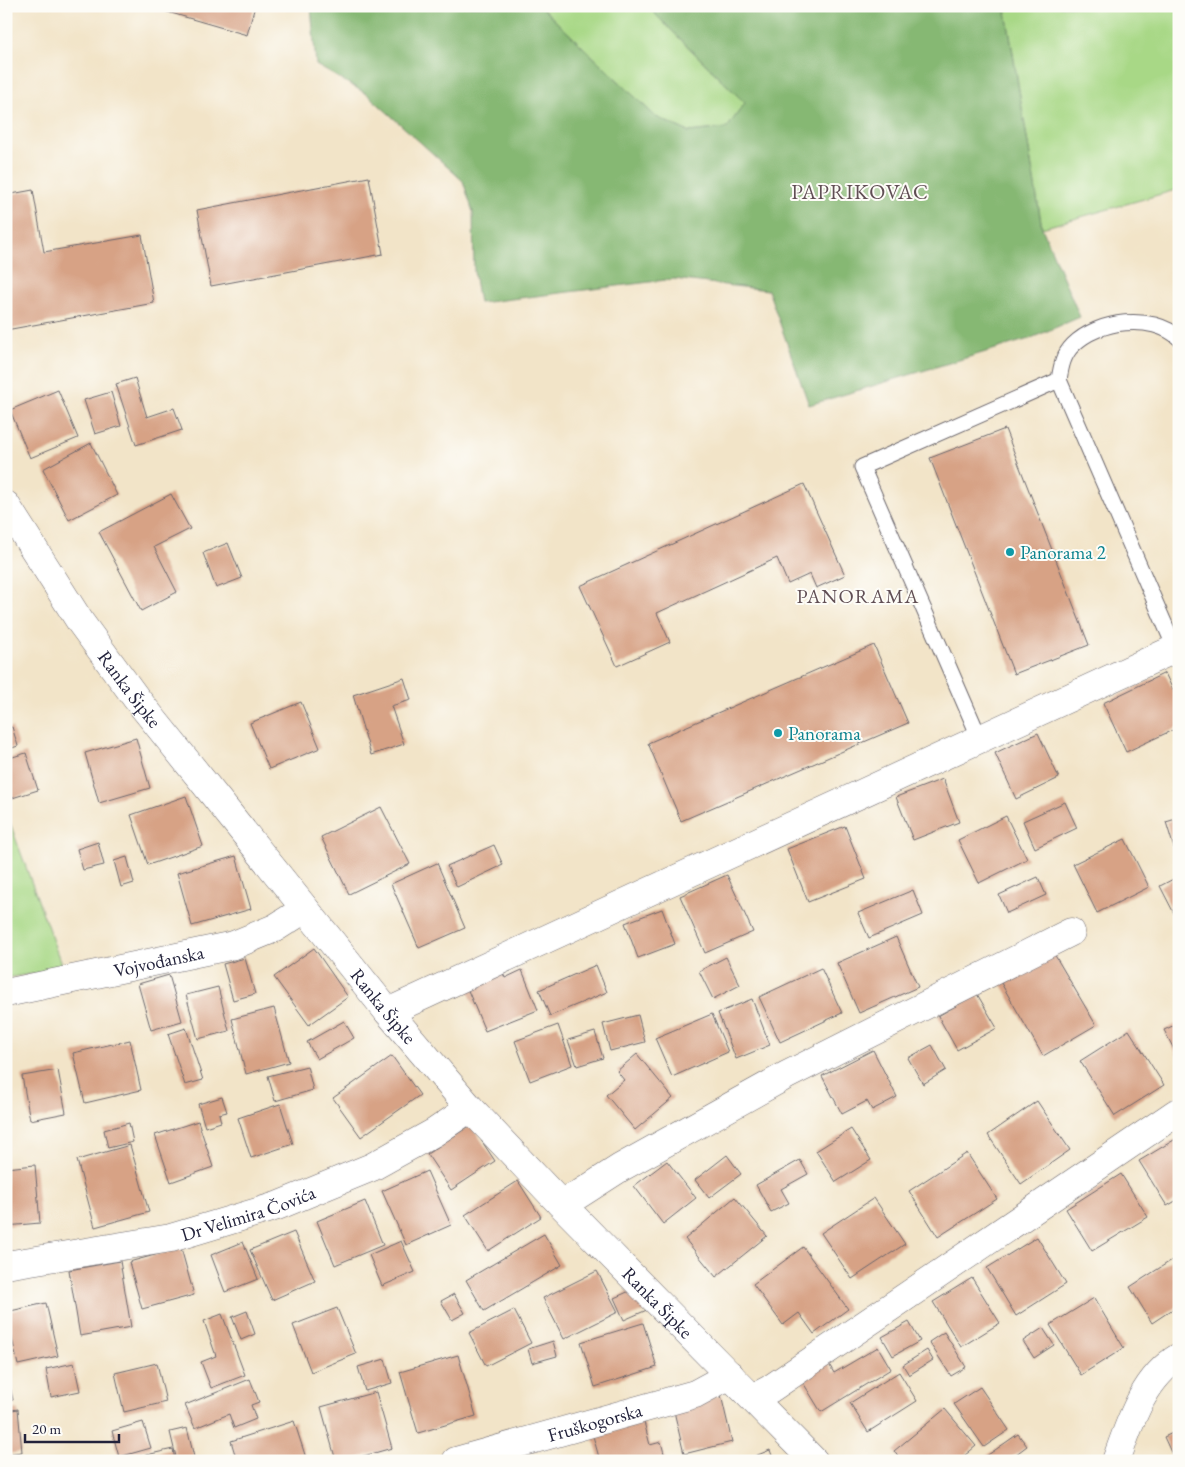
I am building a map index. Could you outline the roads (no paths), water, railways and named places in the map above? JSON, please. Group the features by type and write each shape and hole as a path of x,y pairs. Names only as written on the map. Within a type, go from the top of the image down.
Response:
{"street":[{"name":"Ranka Šipke","path":"6,505 81,623 136,698 388,1012 470,1108 560,1203 814,1461"},
{"path":"388,1012 625,900 1177,648"},
{"name":"Vojvođanska","path":"6,993 234,944 275,928 305,909"},
{"path":"560,1203 578,1195 620,1168 787,1075 1071,932"},
{"name":"Dr Velimira Čovića","path":"6,1265 171,1238 277,1206 372,1167 435,1132 470,1108"},
{"path":"753,1398 770,1389 1176,1113"},
{"path":"1116,1461 1132,1417 1143,1396 1160,1372 1179,1357"},
{"name":"Fruškogorska","path":"456,1461 695,1394 730,1376"}],"lane":[{"path":"1177,648 1059,380 1062,361 1072,345 1086,335 1098,330 1135,321 1157,324 1179,338"},
{"path":"980,739 862,467 1059,380"}],"place":[{"name":"Panorama 2","path":"1010,552"},
{"name":"Panorama","path":"778,733"}],"district":[{"name":"PAPRIKOVAC","path":"860,191"},
{"name":"PANORAMA","path":"858,596"}]}
